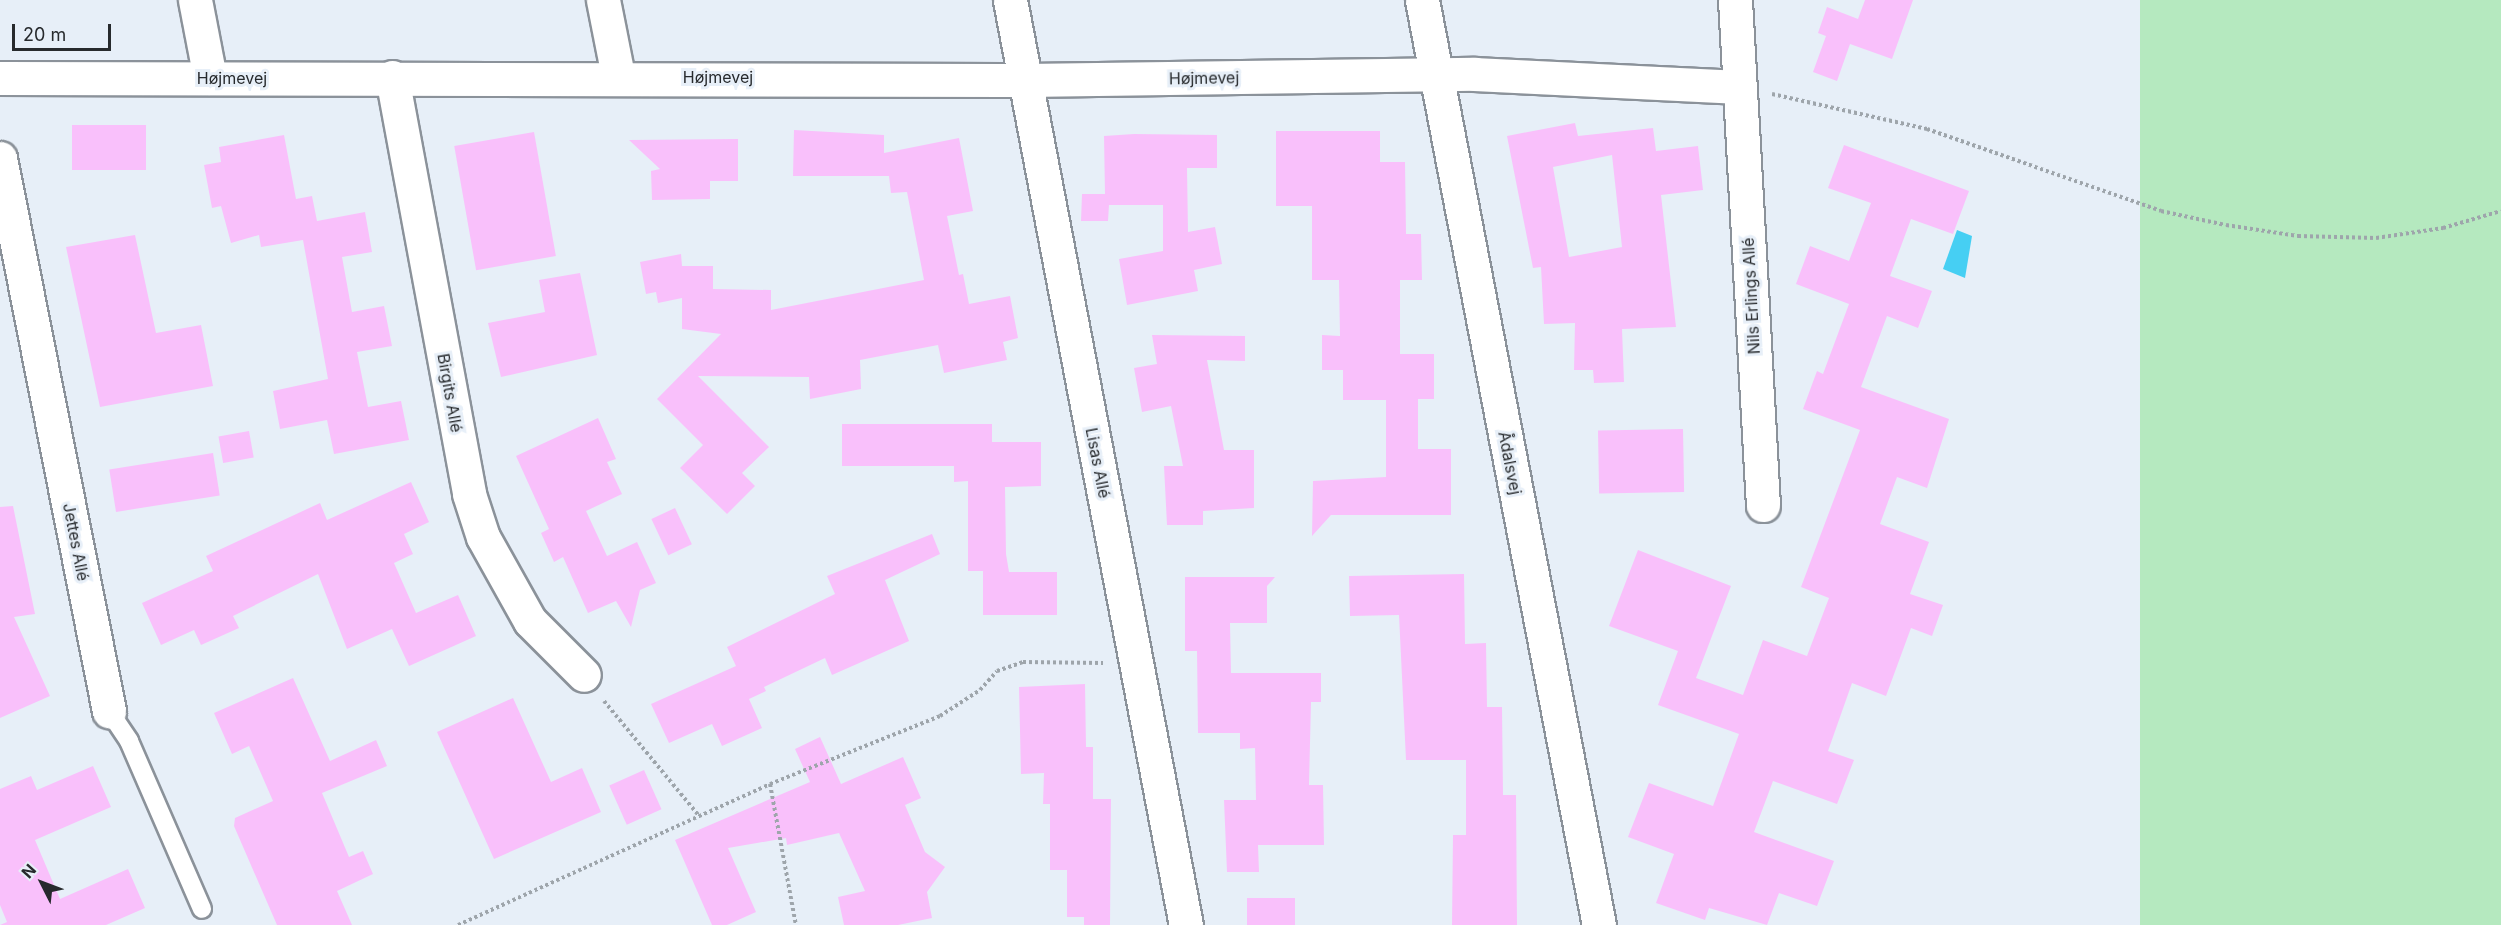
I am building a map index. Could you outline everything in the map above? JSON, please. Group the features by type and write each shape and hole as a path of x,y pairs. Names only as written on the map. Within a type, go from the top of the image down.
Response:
{"street":[{"path":"195,0 210,78"},
{"path":"603,0 618,76"},
{"name":"Lisas Allé","path":"1010,0 1186,925"},
{"name":"Ådalsvej","path":"1422,0 1599,925"},
{"name":"Nils Erlings Allé","path":"1734,0 1763,506"},
{"path":"1437,75 1562,74 1740,87"},
{"name":"Højmevej","path":"0,78 618,76 1025,80 1437,75"},
{"name":"Birgits Allé","path":"393,77 469,494 483,537 530,621 584,675"},
{"name":"Jettes Allé","path":"0,158 109,711"}],"lane":[{"name":"Jettes Allé","path":"109,711 129,741 202,909"}],"path":[{"path":"1740,87 1927,129 2161,211 2226,225 2298,236 2376,238 2443,228 2501,211"},
{"path":"458,925 770,784 940,716 980,690 997,671 1023,662 1136,663"},
{"path":"584,675 699,816"},
{"path":"770,784 796,925"}],"green space":[{"path":"2140,0 2501,0 2501,925 2140,925"}],"water":[{"path":"1957,230 1972,236 1965,278 1943,269"}],"building":[{"path":"1865,0 1913,0 1892,59 1850,44 1837,81 1813,72 1826,36 1818,33 1827,7 1858,19"},
{"path":"1575,123 1578,136 1653,128 1656,151 1698,146 1703,190 1661,195 1676,327 1622,329 1624,382 1594,383 1593,370 1574,370 1575,323 1544,324 1541,267 1533,268 1507,136","holes":["1612,155 1622,247 1569,257 1553,167"]},
{"path":"72,125 146,125 146,170 72,170"},
{"path":"794,130 884,135 884,153 959,138 973,211 947,216 959,275 963,274 969,304 1010,296 1018,338 1003,342 1007,360 944,373 938,345 860,360 861,389 810,399 809,377 698,376 769,447 742,473 755,486 727,514 680,468 703,445 657,399 721,334 682,329 682,298 658,303 656,292 646,294 640,262 681,254 682,266 713,266 713,289 771,290 771,310 924,280 907,192 891,193 889,176 793,176"},
{"path":"1276,131 1380,131 1380,162 1405,162 1406,234 1421,234 1422,280 1400,280 1400,354 1434,354 1434,399 1418,399 1418,449 1451,449 1451,515 1331,515 1312,536 1313,481 1386,477 1386,400 1343,400 1343,370 1322,370 1322,335 1340,336 1339,280 1312,280 1312,206 1276,206"},
{"path":"534,132 556,256 476,270 454,146"},
{"path":"284,135 296,199 312,196 317,221 365,212 372,252 342,257 352,312 384,306 392,346 357,352 368,407 401,401 409,440 334,454 327,420 280,429 273,391 328,379 303,240 261,247 259,235 231,243 221,206 212,208 204,165 221,162 219,147"},
{"path":"1217,135 1217,168 1187,168 1188,232 1215,227 1222,264 1194,270 1198,291 1127,305 1119,259 1163,251 1163,205 1109,205 1108,221 1081,221 1082,194 1105,194 1104,136"},
{"path":"738,139 738,181 710,181 710,199 652,200 651,171 660,169 629,140"},
{"path":"1844,145 1969,191 1953,234 1911,219 1890,276 1932,291 1918,328 1887,316 1861,387 1949,419 1927,488 1897,477 1880,524 1929,542 1910,594 1943,605 1932,636 1911,628 1886,696 1852,683 1828,751 1854,760 1837,804 1773,781 1754,832 1834,861 1817,906 1779,893 1767,925 1709,908 1705,920 1656,903 1674,854 1628,837 1649,783 1713,806 1739,734 1658,705 1678,651 1609,626 1638,550 1731,586 1696,678 1743,695 1763,640 1807,656 1829,598 1801,587 1860,430 1803,409 1817,371 1823,374 1849,304 1796,284 1810,246 1849,261 1871,203 1828,188"},
{"path":"135,235 156,333 201,325 213,386 100,407 66,247"},
{"path":"580,273 597,355 501,377 488,323 545,312 539,280"},
{"path":"1152,335 1245,336 1245,361 1207,360 1224,450 1254,450 1254,508 1203,511 1203,525 1167,525 1164,466 1183,466 1171,406 1142,412 1134,368 1157,364"},
{"path":"598,418 616,459 607,462 622,494 586,511 607,556 637,542 656,583 640,590 631,627 616,601 588,613 563,557 554,562 541,533 549,529 516,456"},
{"path":"842,424 992,424 992,442 1041,442 1041,486 1005,487 1006,554 1009,572 1057,572 1057,615 983,615 983,571 968,571 968,481 954,482 954,466 842,466"},
{"path":"1683,429 1684,492 1599,493 1598,430"},
{"path":"249,431 254,458 223,463 218,436"},
{"path":"213,453 220,495 116,512 109,469"},
{"path":"411,482 429,522 404,534 413,554 394,563 416,613 458,595 476,636 409,666 392,629 347,649 318,574 233,616 239,628 201,645 194,630 161,645 142,603 213,571 206,556 320,503 327,520"},
{"path":"13,506 35,614 14,617 50,696 0,718 0,507"},
{"path":"675,508 692,544 668,555 651,519"},
{"path":"932,534 940,554 885,580 909,641 832,675 825,658 764,687 766,691 749,699 762,728 722,746 712,724 669,743 651,704 736,666 727,647 835,594 827,576"},
{"path":"1464,574 1465,644 1486,643 1487,707 1502,707 1503,795 1516,795 1517,925 1452,925 1453,835 1466,835 1466,760 1406,760 1399,615 1350,616 1349,576"},
{"path":"1185,577 1275,577 1267,586 1267,623 1230,623 1231,673 1321,673 1321,702 1311,702 1309,785 1323,785 1324,845 1258,845 1259,872 1227,872 1224,800 1256,800 1255,748 1240,749 1240,733 1198,733 1197,651 1185,651"},
{"path":"293,678 330,761 376,740 387,766 322,793 349,857 363,851 373,874 337,891 352,925 277,925 234,826 235,818 273,801 249,746 232,754 214,713"},
{"path":"1085,684 1086,747 1093,747 1093,799 1111,799 1110,925 1084,925 1084,917 1067,917 1067,870 1050,870 1050,804 1043,804 1044,773 1021,774 1019,687"},
{"path":"513,698 551,782 582,768 601,812 494,859 437,732"},
{"path":"820,737 841,784 903,757 921,798 905,805 925,852 945,867 927,892 932,918 898,925 844,925 838,897 865,891 839,833 787,845 786,838 728,848 756,912 727,925 712,925 675,840 810,782 795,749"},
{"path":"93,766 111,807 35,840 60,899 128,869 145,908 106,925 0,925 7,922 0,905 0,789 31,776 37,790"},
{"path":"644,770 661,809 627,825 609,785"},
{"path":"1247,898 1295,898 1295,925 1247,925"}]}
